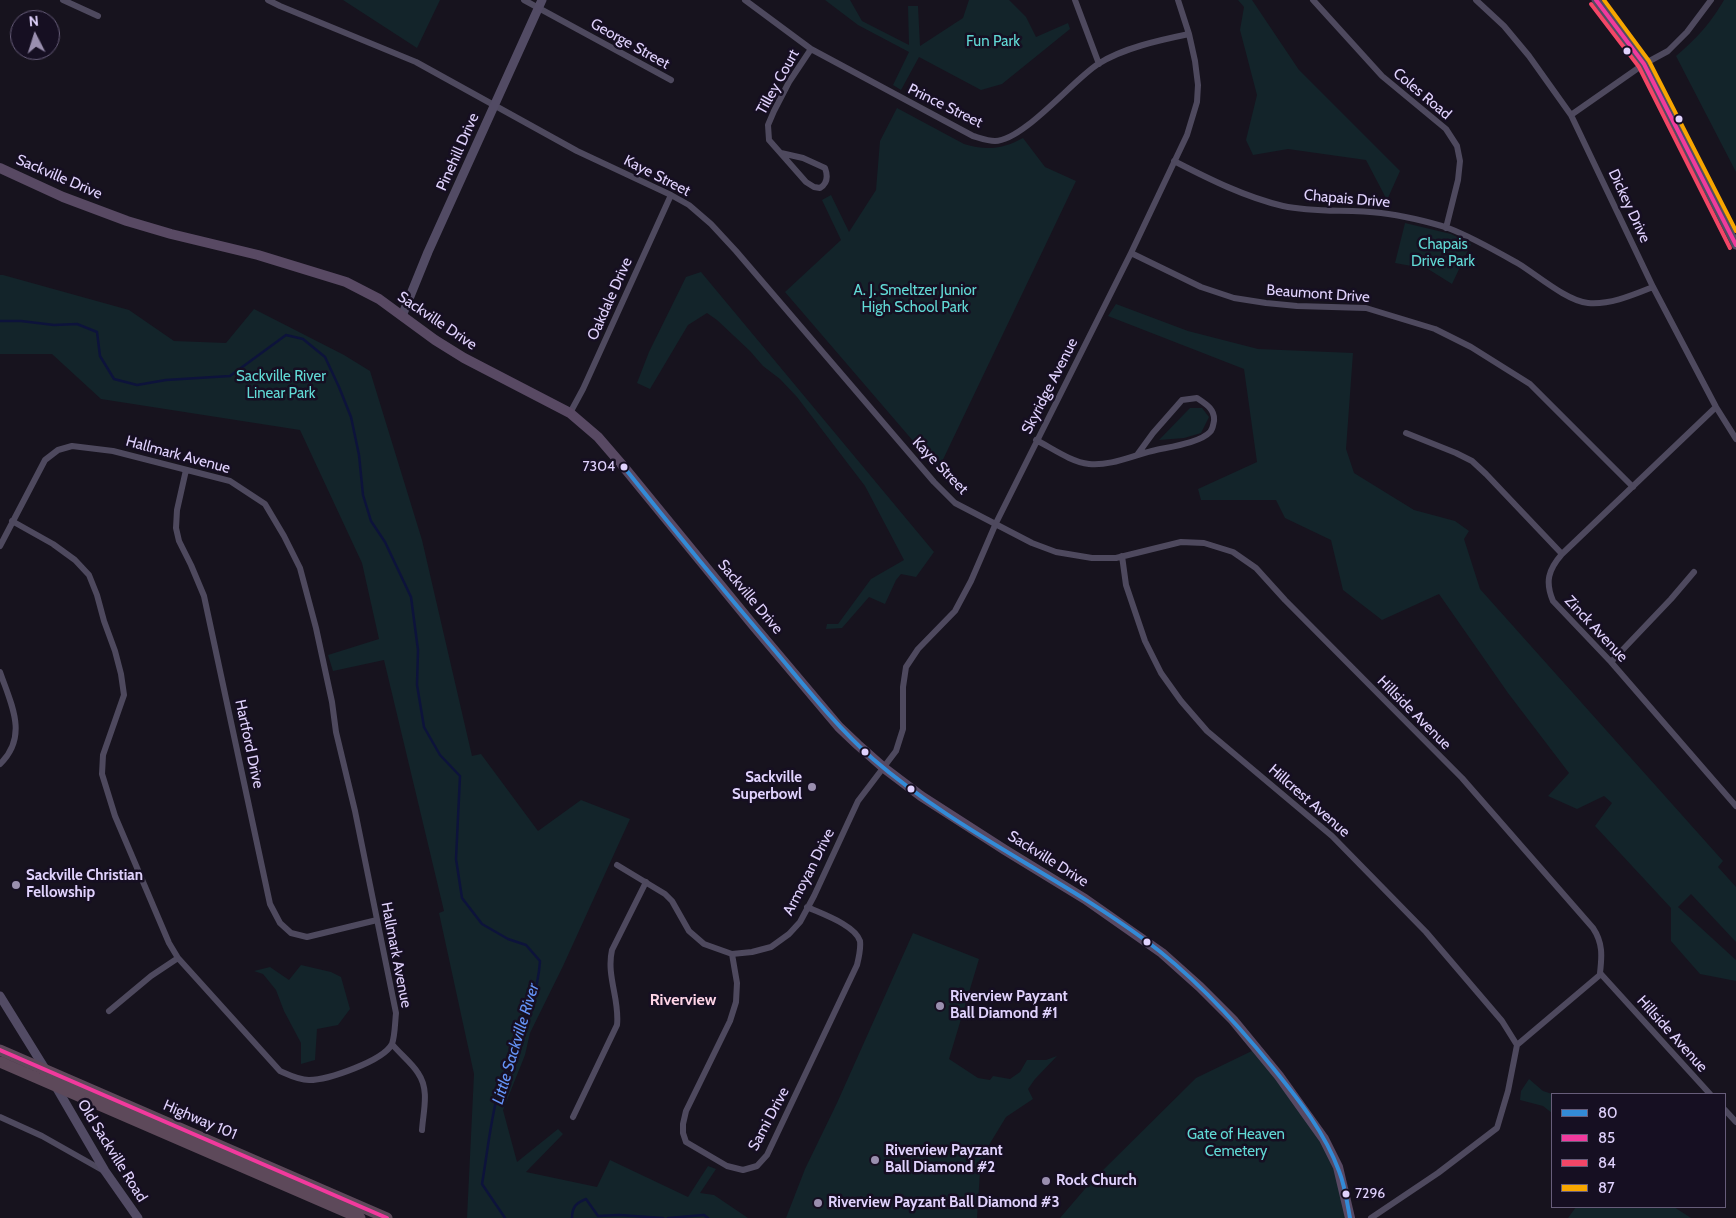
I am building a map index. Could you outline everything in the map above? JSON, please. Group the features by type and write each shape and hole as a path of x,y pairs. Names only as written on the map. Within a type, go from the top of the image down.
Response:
{"highway":[{"name":"Highway 101","path":"0,1050 387,1218"},
{"name":"Highway 101","path":"0,1062 360,1218"}],"main road":[{"name":"Sackville Drive","path":"0,168 63,197 127,221 171,234 258,255 346,282 379,299 435,340 464,358 570,413 598,437 623,466 839,728 884,768 921,796 1120,923 1169,959 1233,1020 1258,1048 1324,1139 1338,1167 1350,1218"}],"street":[{"path":"63,0 98,16"},
{"name":"Kaye Street","path":"268,0 416,62 577,151 689,205 712,224 948,496 955,503 996,523"},
{"name":"George Street","path":"524,0 540,4 671,80"},
{"name":"Prince Street","path":"746,0 811,49 973,136 995,141 1008,138 1024,128 1098,64 1144,45 1189,34"},
{"path":"1075,0 1098,64"},
{"name":"Skyridge Avenue","path":"884,768 896,751 903,729 904,676 906,667 918,649 955,611 971,581 996,523 1036,440 1131,253 1187,135 1197,102 1198,85 1189,34 1178,0"},
{"name":"Coles Road","path":"1313,0 1382,76 1446,129 1456,146 1460,161 1458,180 1446,228"},
{"name":"Dickey Drive","path":"1476,0 1504,26 1529,56 1571,115 1653,287 1716,408 1736,439"},
{"path":"1596,0 1644,64 1736,245"},
{"path":"1571,115 1644,64 1668,51 1687,32 1711,0"},
{"name":"Pinehill Drive","path":"402,316 428,252 540,4"},
{"name":"Tilley Court","path":"781,153 803,158 825,168 827,178 825,184 820,188 806,182 768,140 768,125 789,82 811,49"},
{"name":"Chapais Drive","path":"1174,161 1208,179 1262,200 1284,206 1328,211 1383,213 1446,228 1477,241 1574,299 1587,303 1600,303 1631,297 1653,287"},
{"name":"Oakdale Drive","path":"570,413 583,389 671,195"},
{"name":"Beaumont Drive","path":"1131,253 1201,287 1234,298 1297,306 1366,308 1435,329 1471,347 1530,384 1633,486"},
{"path":"1036,440 1087,464 1104,464 1195,440 1208,434 1212,430 1214,418 1211,407 1197,398 1182,400 1137,455"},
{"name":"Zinck Avenue","path":"1716,408 1562,554 1553,564 1548,580 1549,591 1553,601 1611,662 1736,806"},
{"path":"1406,433 1472,461 1562,554"},
{"name":"Hallmark Avenue","path":"0,546 45,460 58,450 72,446 96,448 230,481 265,504 300,568 323,658 336,732 355,811 396,1013 392,1044"},
{"name":"Hartford Drive","path":"186,470 177,510 177,534 204,596 270,904 280,923 291,934 307,937 378,920"},
{"path":"12,521 53,544 75,560 89,576 97,595 115,651 124,695 103,755 102,774 115,816 169,943 178,958 265,1056 280,1071 293,1077 309,1080 328,1077 371,1061 392,1044 401,1056 418,1072 423,1082 426,1094 422,1130"},
{"name":"Hillside Avenue","path":"996,523 1032,543 1056,552 1092,558 1122,556 1181,542 1204,543 1233,552 1256,568 1284,600 1462,778 1593,928 1600,937 1602,945 1600,973 1709,1093"},
{"name":"Hillcrest Avenue","path":"1122,556 1126,585 1145,641 1161,673 1181,701 1207,730 1332,836 1433,940 1496,1014 1517,1046"},
{"path":"1611,662 1694,572"},
{"path":"0,672 15,716 17,731 14,745 7,758 0,764"},
{"name":"Armoyan Drive","path":"617,865 665,894 672,902 689,931 704,944 732,954 752,952 771,947 789,934 800,922 858,801 884,768"},
{"path":"573,1117 617,1025 610,958 612,950 646,882"},
{"name":"Sami Drive","path":"732,954 737,983 736,1002 730,1021 686,1111 683,1133 686,1142 727,1166 743,1170 757,1166 767,1156 857,965 860,951 859,940 851,929 808,907"},
{"path":"109,1011 151,976 178,958"},
{"path":"1372,1218 1438,1172 1496,1128 1508,1091 1517,1046 1601,974"},
{"name":"Old Sackville Road","path":"0,996 25,1034 105,1172 138,1218"},
{"path":"1726,1111 1736,1122"},
{"path":"0,1117 42,1136 105,1172"}],"green space":[{"path":"343,0 440,0 417,48"},
{"name":"Fun Park","path":"825,0 850,0 862,21 909,45 908,6 918,6 920,46 963,18 969,0 1009,0 1026,17 1036,37 1068,23 1070,29 1002,84 981,90 919,57 901,90 893,85 909,52 858,25"},
{"path":"1238,0 1252,0 1299,70 1400,171 1387,200 1366,160 1288,149 1253,155 1246,140 1257,95 1240,30 1244,7"},
{"path":"1724,0 1736,0 1736,172 1676,56 1703,30"},
{"name":"A. J. Smeltzer Junior High School Park","path":"897,108 964,144 980,148 1001,147 1023,138 1045,167 1076,181 938,470 785,292 841,240 822,200 831,195 849,232 876,190 880,141"},
{"name":"Chapais Drive Park","path":"1405,223 1451,234 1471,244 1452,284 1428,269 1395,263"},
{"path":"701,272 934,552 916,577 901,574 896,580 885,604 869,597 842,628 826,629 827,624 838,624 871,579 904,560 865,486 797,397 717,320 707,313 688,325 650,389 637,383 649,352 686,277"},
{"name":"Sackville River Linear Park","path":"0,275 129,310 174,341 226,343 254,309 344,355 370,371 422,540 472,756 481,754 538,831 581,800 630,819 563,966 530,1033 525,1055 503,1110 517,1162 558,1129 563,1134 526,1172 597,1187 610,1160 688,1197 708,1166 716,1169 700,1193 714,1195 748,1218 467,1218 474,1074 439,913 444,911 384,660 333,671 328,655 379,639 362,563 300,430 101,399 52,354 0,354"},
{"path":"1116,304 1188,331 1258,349 1353,353 1346,449 1354,473 1414,510 1455,521 1469,531 1464,539 1480,589 1723,861 1718,867 1736,887 1736,942 1691,894 1678,907 1736,960 1736,981 1700,974 1671,941 1671,908 1595,826 1612,803 1604,796 1577,809 1548,796 1569,773 1508,693 1439,594 1382,620 1343,590 1331,540 1285,518 1276,500 1201,500 1198,489 1257,462 1244,369 1108,316"},
{"path":"1190,408 1202,408 1209,417 1201,433 1184,438 1159,440"},
{"path":"913,933 979,959 949,1059 978,1078 990,1080 993,1076 1010,1079 1020,1072 1027,1060 1046,1060 1057,1056 1028,1089 1033,1099 1006,1117 989,1145 980,1172 977,1218 786,1218 805,1169 837,1103"},
{"path":"301,965 331,972 341,977 350,1009 338,1025 317,1029 315,1060 301,1064 301,1043 284,1011 276,990 263,974 254,971 270,967 289,980"},
{"name":"Gate of Heaven Cemetery","path":"1258,1048 1324,1139 1350,1218 1060,1218 1090,1183 1196,1078"},
{"path":"1529,1079 1543,1091 1551,1094 1551,1112 1543,1106 1520,1100 1521,1091"},
{"path":"1575,1208 1676,1208 1691,1218 1568,1218"}],"waterway":[{"name":"Little Sackville River","path":"0,321 21,321 54,325 77,324 97,332 100,356 114,379 137,385 166,380 230,376 286,335 303,339 325,357 351,417 359,455 363,495 371,521 385,542 411,597 418,650 417,685 424,727 440,755 460,776 456,859 462,898 482,924 508,939 526,945 540,961 534,996 497,1097 482,1184 505,1218"},
{"name":"Little Sackville River","path":"572,1218 575,1206 586,1199 598,1216 619,1215 663,1218"},
{"name":"Little Sackville River","path":"668,1218 704,1215 708,1218"}],"transit line":[{"name":"85","path":"1596,0 1644,64 1736,245"},
{"name":"87","path":"1604,0 1649,61 1736,231"},
{"name":"84","path":"1591,4 1639,67 1730,248"},
{"name":"80","path":"623,466 811,694 847,734 873,759 938,808 1077,894 1145,940 1213,1000 1273,1068 1319,1130 1341,1177 1350,1218"},
{"name":"85","path":"0,1050 387,1218"}],"place":[{"name":"7304","path":"624,467"},
{"name":"Sackville Superbowl","path":"812,787"},
{"name":"Sackville Christian Fellowship","path":"16,885"},
{"name":"Riverview Payzant Ball Diamond #1","path":"940,1006"},
{"name":"Riverview Payzant Ball Diamond #2","path":"875,1160"},
{"name":"Rock Church","path":"1046,1181"},
{"name":"7296","path":"1346,1194"},
{"name":"Riverview Payzant Ball Diamond #3","path":"818,1203"}],"district":[{"name":"Riverview","path":"683,1000"}]}
